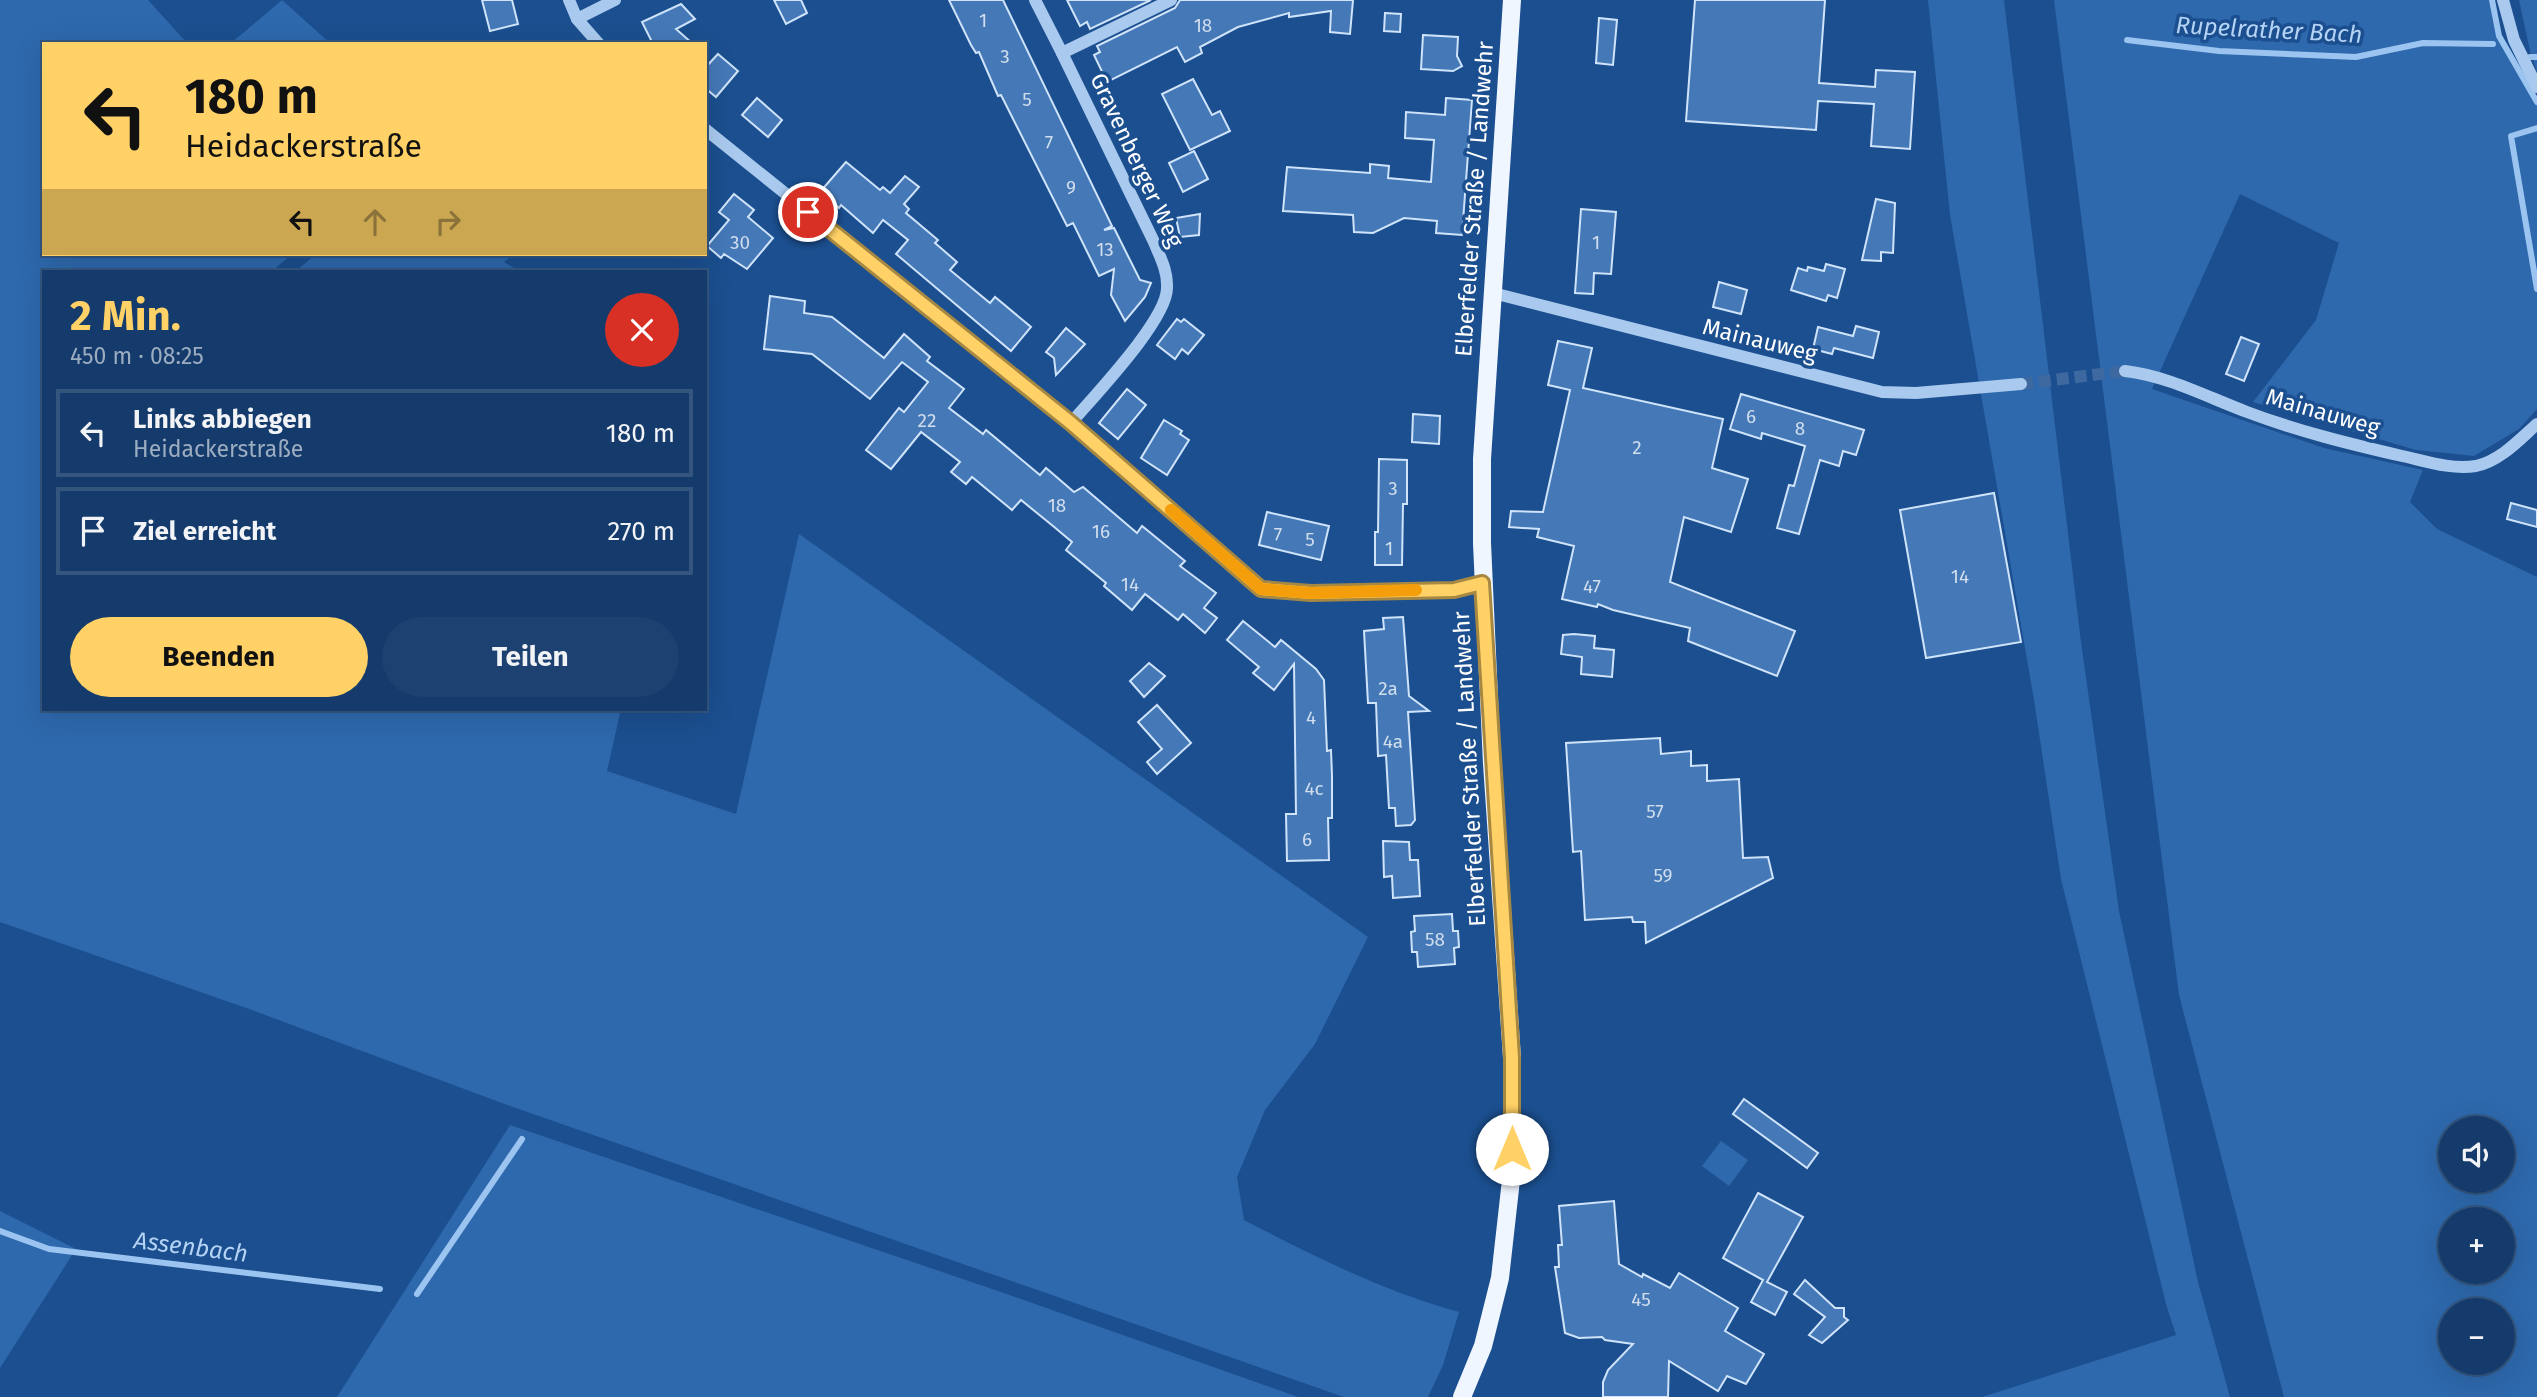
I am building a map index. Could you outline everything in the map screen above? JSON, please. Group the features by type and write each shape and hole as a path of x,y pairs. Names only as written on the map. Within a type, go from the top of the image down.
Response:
{"main road":[{"name":"Elberfelder Straße / Landwehr","path":"1462,1397 1483,1346 1500,1279 1510,1199 1512,1058 1482,583 1482,459 1512,0"}],"street":[{"path":"569,0 577,19 597,42"},
{"path":"577,19 615,0"},
{"name":"Gravenberger Weg","path":"1035,0 1154,242 1165,269 1168,290 1160,312 1134,348 1071,423"},
{"path":"1062,53 1171,0"},
{"path":"2503,0 2514,40 2537,86"},
{"path":"707,131 1071,423 1261,589 1311,593 1454,590 1482,583"},
{"name":"Mainauweg","path":"1493,293 1882,392 1916,393 2021,384"},
{"name":"Mainauweg","path":"2125,371 2148,374 2250,413 2310,432 2453,467 2477,466 2507,451 2537,424"}],"shaded area":[{"path":"0,0 148,0 186,42 42,42 42,256 290,256 273,270 42,270 42,711 621,711 607,771 736,814 799,534 1368,937 1315,1044 1265,1110 1237,1177 1244,1220 1376,1283 1459,1312 1443,1365 1428,1397 1344,1397 513,1107 249,1009 0,922"},
{"path":"282,0 329,42 232,42"},
{"path":"1928,0 2004,0 2081,642 2119,911 2198,1282 2230,1397 1982,1397 2176,1335 2166,1304 2061,879 2034,700 1950,215"},
{"path":"2054,0 2490,0 2493,23 2537,105 2537,409 2519,429 2474,456 2416,450 2253,402 2316,320 2339,243 2240,194 2152,389 2324,448 2423,470 2410,502 2437,529 2537,577 2537,1397 2284,1397 2179,995"},
{"path":"2519,0 2537,0 2537,71 2530,51"},
{"path":"314,256 512,256 504,262 517,270 297,270"},
{"path":"510,1125 998,1291 1298,1397 337,1397"},
{"path":"1721,1141 1748,1160 1729,1186 1702,1166"},
{"path":"0,1211 76,1249 0,1368"}],"building":[{"path":"482,0 512,0 518,24 490,31"},
{"path":"774,0 801,0 807,13 786,24"},
{"path":"949,0 1003,0 1112,226 1104,230 1114,228 1140,280 1151,283 1145,297 1125,321 1111,295 1114,269 1099,276 1073,223 1067,226 1001,95 998,96 979,52 976,53 971,45"},
{"path":"1067,0 1151,0 1090,29 1087,22 1080,26"},
{"path":"1180,0 1353,0 1350,34 1330,32 1331,11 1289,17 1289,13 1238,27 1200,47 1202,53 1185,62 1177,47 1107,82 1094,55 1100,52 1097,46 1175,8"},
{"path":"1695,0 1825,0 1819,83 1875,87 1876,70 1915,72 1910,149 1871,146 1874,104 1818,101 1816,130 1686,121"},
{"path":"681,4 695,19 676,29 691,42 652,42 642,22"},
{"path":"1385,13 1401,14 1400,32 1384,31"},
{"path":"1599,18 1617,20 1613,65 1596,63"},
{"path":"1423,35 1458,37 1457,56 1462,66 1453,71 1421,69"},
{"path":"718,54 738,71 716,97 707,90 707,66"},
{"path":"1193,79 1212,115 1220,111 1230,131 1190,150 1162,94"},
{"path":"757,98 782,120 768,137 742,115"},
{"path":"1446,98 1472,100 1462,235 1436,233 1437,221 1404,218 1373,233 1354,232 1353,215 1283,211 1287,167 1370,173 1370,164 1389,166 1388,178 1431,182 1434,140 1405,138 1406,112 1445,115"},
{"path":"1194,151 1208,179 1183,192 1169,163"},
{"path":"846,162 880,190 883,187 890,193 905,176 919,187 904,204 909,209 906,213 938,240 935,243 957,262 950,270 990,303 995,297 1031,327 1011,351 896,254 908,240 883,220 873,233 841,205 839,208 820,192"},
{"path":"734,194 754,210 748,217 773,238 747,269 724,254 721,258 707,246 729,220 719,212"},
{"path":"1876,199 1895,203 1893,253 1881,252 1881,261 1862,260"},
{"path":"1581,209 1616,212 1611,274 1594,273 1593,294 1575,293"},
{"path":"1200,214 1199,235 1180,237 1176,218"},
{"path":"1826,264 1845,269 1837,298 1828,295 1826,301 1791,290 1798,268 1807,271 1808,267 1824,271"},
{"path":"1719,282 1747,290 1741,314 1713,307"},
{"path":"770,296 805,301 804,313 832,317 884,358 904,334 930,357 927,361 964,389 949,408 983,434 986,430 1040,475 1046,468 1074,492 1083,487 1137,533 1142,526 1185,561 1180,566 1216,593 1204,608 1217,618 1205,633 1183,614 1178,620 1145,594 1132,610 1104,586 1106,583 1066,550 1072,542 1021,500 1012,510 972,477 966,484 951,472 960,462 921,432 891,469 866,450 899,408 904,412 928,382 902,362 870,399 812,354 764,349"},
{"path":"1177,319 1181,322 1184,319 1204,335 1188,354 1182,349 1175,359 1157,345"},
{"path":"1856,326 1879,332 1873,358 1834,348 1832,354 1813,349 1818,327 1853,336"},
{"path":"1066,328 1085,344 1056,375 1054,358 1046,352"},
{"path":"2241,337 2259,344 2244,381 2226,374"},
{"path":"1558,341 1592,348 1583,388 1723,419 1712,468 1748,479 1731,532 1684,517 1670,582 1795,631 1777,676 1688,641 1690,628 1598,604 1597,607 1562,599 1574,546 1537,537 1539,529 1509,527 1511,511 1543,512 1570,390 1548,385"},
{"path":"1127,389 1146,405 1118,439 1099,423"},
{"path":"1741,394 1864,430 1856,455 1843,451 1839,466 1820,460 1799,534 1777,528 1789,485 1794,486 1805,446 1762,433 1761,439 1730,429"},
{"path":"1413,414 1440,416 1439,444 1412,442"},
{"path":"1164,420 1182,431 1180,434 1189,440 1167,475 1141,458"},
{"path":"1379,459 1407,460 1402,565 1375,565"},
{"path":"1994,493 2021,642 1926,658 1900,510"},
{"path":"2511,503 2537,510 2537,527 2507,519"},
{"path":"1267,512 1329,526 1321,560 1259,545"},
{"path":"1403,617 1409,696 1429,711 1408,712 1415,820 1411,825 1396,826 1395,808 1389,808 1386,755 1378,756 1376,703 1368,703 1364,631 1384,629 1383,618"},
{"path":"1243,621 1275,647 1281,640 1316,669 1324,680 1327,751 1331,750 1332,776 1332,818 1328,818 1329,860 1287,861 1286,814 1296,814 1294,664 1274,690 1253,673 1259,667 1227,640"},
{"path":"1563,635 1595,636 1594,648 1614,650 1612,677 1581,674 1582,657 1561,654"},
{"path":"1149,663 1165,676 1144,697 1130,681"},
{"path":"1157,705 1191,743 1157,774 1147,762 1162,749 1138,722"},
{"path":"1660,738 1661,754 1691,751 1691,766 1707,765 1707,781 1739,779 1743,858 1768,857 1773,878 1646,943 1645,922 1633,922 1632,917 1585,920 1581,851 1573,852 1566,743"},
{"path":"1383,841 1409,842 1410,860 1418,860 1420,896 1393,898 1392,876 1384,877"},
{"path":"1452,914 1453,931 1458,931 1459,947 1454,948 1455,964 1418,967 1417,952 1412,952 1411,932 1415,931 1414,916"},
{"path":"1744,1099 1818,1153 1807,1168 1733,1114"},
{"path":"1758,1193 1803,1217 1767,1282 1787,1292 1775,1315 1751,1302 1763,1280 1723,1258"},
{"path":"1614,1201 1619,1264 1670,1288 1679,1273 1738,1308 1725,1331 1764,1354 1746,1384 1727,1376 1718,1391 1669,1361 1668,1397 1603,1397 1603,1382 1608,1370 1633,1344 1605,1340 1602,1337 1579,1338 1565,1333 1555,1267 1559,1267 1558,1245 1562,1245 1559,1206"},
{"path":"1805,1280 1835,1308 1844,1308 1844,1317 1848,1320 1822,1343 1809,1335 1825,1317 1794,1294"}],"waterway":[{"name":"Rupelrather Bach","path":"2492,0 2499,36 2537,102"},
{"name":"Rupelrather Bach","path":"2127,40 2219,51 2356,57 2423,43 2493,44"},
{"name":"Rupelrather Bach","path":"2530,57 2537,57"},
{"path":"2537,128 2511,136 2537,289"},
{"name":"Assenbach","path":"417,1294 522,1139"},
{"name":"Assenbach","path":"0,1231 49,1249 380,1289"}],"tunnel":[{"path":"2021,384 2125,371"}],"slow traffic":[{"path":"1171,510 1261,589 1311,593 1416,590"}],"route":[{"path":"808,212 1071,423 1261,589 1311,593 1454,590 1482,583 1512,1058 1512,1149"}]}
